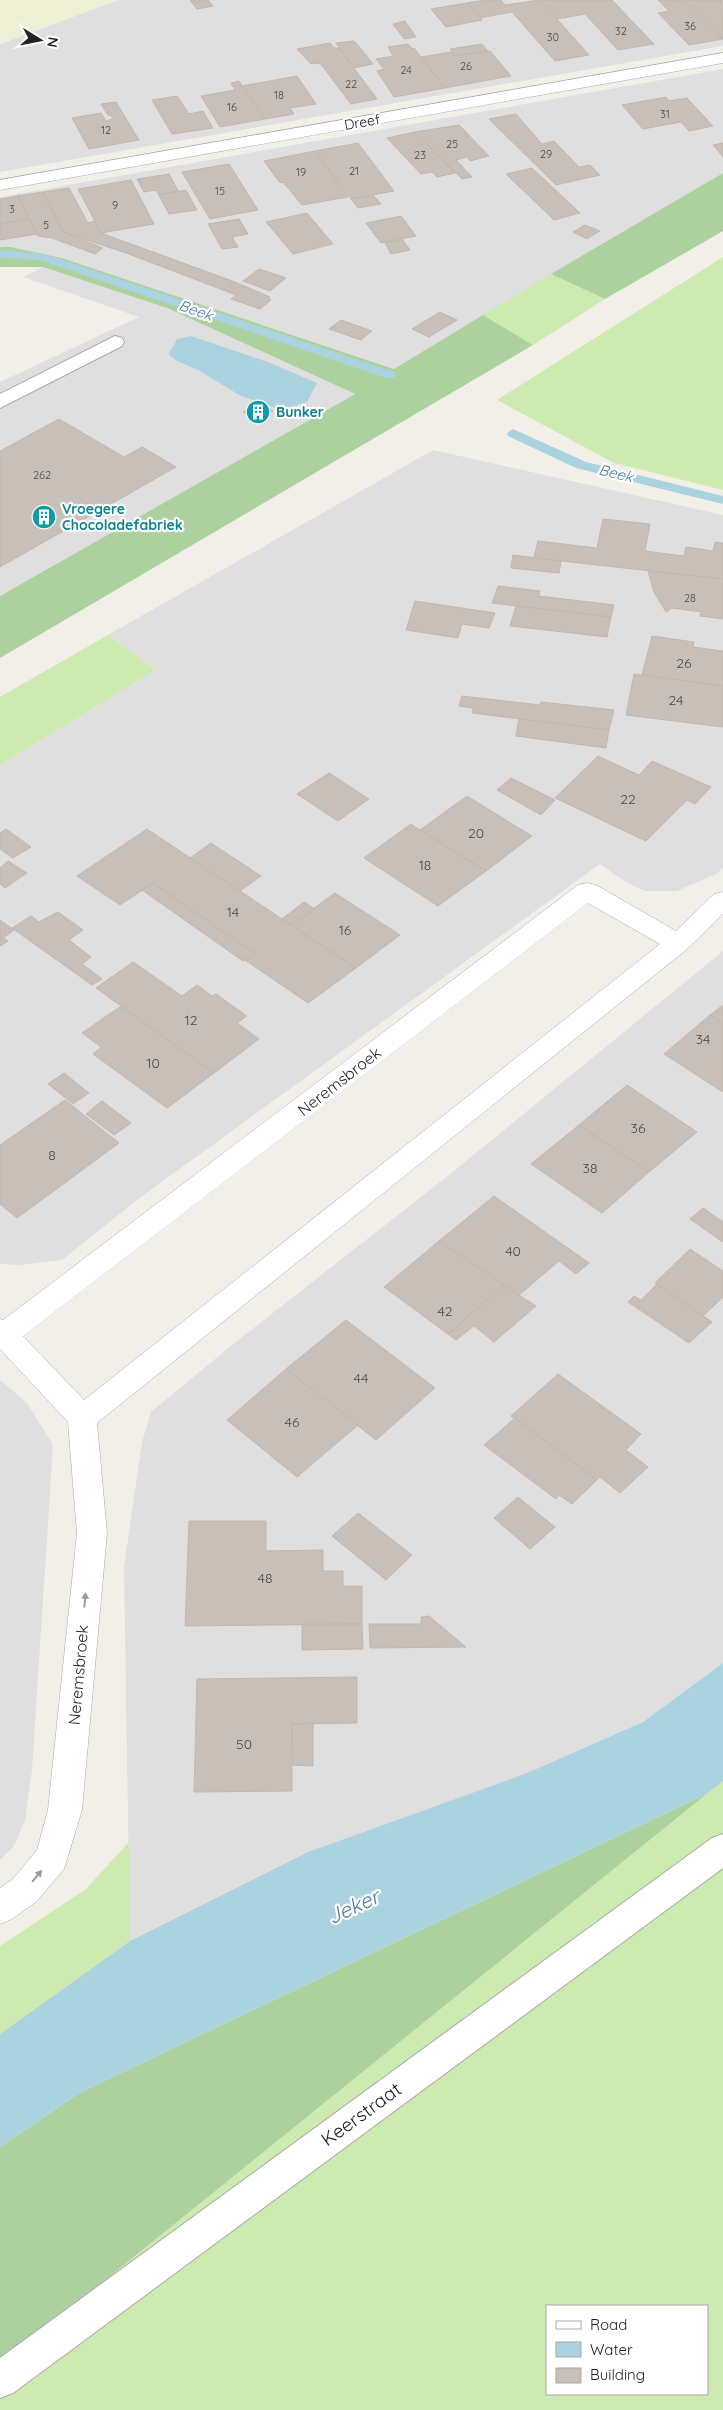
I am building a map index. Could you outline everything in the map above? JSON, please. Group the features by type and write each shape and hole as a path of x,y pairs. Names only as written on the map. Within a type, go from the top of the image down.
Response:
{"street":[{"name":"Dreef","path":"0,185 723,58"},
{"name":"Neremsbroek","path":"0,1908 25,1890 52,1858 65,1810 92,1533 82,1418 2,1332 587,891 678,943"},
{"path":"82,1418 678,943 723,900"}],"lane":[{"path":"0,402 115,342"},
{"name":"Keerstraat","path":"0,2380 723,1849"}],"shaded area":[{"path":"118,0 723,0 723,46 0,172 0,44"},
{"path":"723,69 723,173 394,369 62,258 11,247 0,247 0,197"},
{"path":"43,267 167,308 355,394 0,596 0,382 139,317 23,277"},
{"path":"433,450 723,515 723,868 716,874 677,891 645,891 627,883 600,864 141,1197 62,1260 20,1265 0,1264 0,765 156,670 108,635"},
{"path":"723,951 723,1663 643,1722 527,1773 308,1852 130,1941 124,1567 142,1442 151,1412 232,1345 449,1175"},
{"path":"0,1380 27,1403 53,1445 32,1770 25,1820 14,1846 0,1860"}],"green space":[{"path":"0,0 118,0 0,44"},
{"path":"723,173 723,231 605,299 551,274"},
{"path":"0,247 11,247 62,258 394,369 483,315 533,345 0,658 0,596 355,394 167,308 43,267 0,267"},
{"path":"723,257 723,490 614,463 497,400"},
{"path":"551,274 605,299 533,345 483,315"},
{"path":"108,635 156,670 0,765 0,697"},
{"path":"723,1781 723,2410 0,2410 0,2365"},
{"path":"708,1793 0,2365 0,2147 79,2093"},
{"path":"129,1842 130,1941 0,2034 0,1946 86,1889"}],"water":[{"path":"191,336 268,362 317,383 307,402 281,410 239,395 200,371 175,360 169,354 177,339"},
{"name":"Jeker","path":"723,1663 723,1781 708,1793 79,2093 0,2147 0,2034 130,1941 308,1852 527,1773 643,1722"}],"building":[{"path":"190,0 208,0 213,6 197,9"},
{"path":"501,0 505,5 540,0 589,55 555,61 512,12 480,18 467,3"},
{"path":"540,0 612,0 654,44 618,50 585,14 557,19"},
{"path":"658,0 684,0 723,39 689,45 658,13 669,11"},
{"path":"684,0 722,0 723,39"},
{"path":"467,3 482,20 446,27 431,9"},
{"path":"405,21 416,37 404,39 393,24"},
{"path":"353,41 373,64 354,68 336,43"},
{"path":"330,43 334,48 339,48 377,99 351,104 320,63 311,64 297,49"},
{"path":"408,44 412,49 414,48 445,88 394,97 377,71 384,69 376,59 393,56 388,47"},
{"path":"482,44 488,51 455,56 450,49"},
{"path":"490,51 511,76 445,88 421,57 451,52 455,56"},
{"path":"297,76 316,104 290,108 294,114 265,119 242,86"},
{"path":"239,81 265,119 220,127 201,96 235,90 231,83"},
{"path":"177,96 189,114 203,111 213,128 172,134 152,100"},
{"path":"666,97 669,101 687,98 713,126 689,131 681,122 643,129 622,105"},
{"path":"116,102 139,140 89,149 72,118 101,113 106,121 113,119 101,104"},
{"path":"516,114 542,144 554,141 579,167 590,165 600,175 556,185 489,119"},
{"path":"459,125 489,156 470,161 467,157 456,160 472,177 462,179 415,132"},
{"path":"415,132 455,173 437,177 432,172 421,174 387,138"},
{"path":"358,143 394,191 351,199 315,151"},
{"path":"723,143 723,157 713,145"},
{"path":"315,151 348,197 302,205 283,182 280,183 264,161"},
{"path":"229,164 258,210 210,219 182,172"},
{"path":"532,168 580,213 554,220 506,174"},
{"path":"169,174 178,191 159,195 156,190 144,192 137,179"},
{"path":"131,180 154,224 101,233 78,189"},
{"path":"69,188 88,223 95,221 101,233 235,282 223,290 126,253 63,232 43,192"},
{"path":"186,190 197,210 169,214 159,195"},
{"path":"43,192 63,232 103,248 95,254 52,238 38,236 17,196"},
{"path":"373,195 381,204 358,208 351,199"},
{"path":"18,196 29,219 0,224 0,199"},
{"path":"307,213 333,244 293,254 266,222"},
{"path":"401,216 416,236 381,243 366,223"},
{"path":"29,219 37,234 0,240 0,224"},
{"path":"239,219 248,234 232,237 238,247 222,249 208,224"},
{"path":"585,225 600,231 587,239 573,232"},
{"path":"402,239 410,250 391,254 385,243"},
{"path":"259,269 286,278 270,291 243,281"},
{"path":"235,282 270,297 268,299 271,300 260,309 231,299 236,295 223,290"},
{"path":"440,312 457,320 429,337 412,329"},
{"path":"341,320 372,331 361,340 329,329"},
{"name":"Bunker","path":"258,403 273,411 259,420 243,412"},
{"name":"Vroegere Chocoladefabriek","path":"59,419 124,457 142,447 176,467 0,567 0,451"},
{"path":"603,519 650,524 645,551 684,556 686,547 713,551 715,542 723,543 723,579 534,558 538,541 597,548"},
{"path":"513,555 561,561 559,573 511,568"},
{"path":"648,571 723,579 723,619 700,616 701,612 672,608 666,612 654,592"},
{"path":"498,586 540,591 539,596 614,605 611,617 492,603"},
{"path":"415,601 495,613 489,628 462,624 458,638 406,630"},
{"path":"516,606 611,617 607,637 510,626"},
{"path":"652,636 694,642 693,647 723,651 723,686 642,675"},
{"path":"634,674 723,686 723,727 626,715"},
{"path":"462,696 540,705 541,702 614,710 609,730 472,713 473,708 459,706"},
{"path":"519,719 609,730 606,748 516,736"},
{"path":"598,756 639,775 652,761 711,787 695,804 687,800 646,841 555,798"},
{"path":"329,773 369,799 338,821 297,794"},
{"path":"511,778 555,800 541,815 497,790"},
{"path":"467,796 532,836 486,871 420,830"},
{"path":"411,824 486,871 438,906 364,858"},
{"path":"6,829 31,847 13,858 0,849 0,833"},
{"path":"147,829 356,968 308,1003 245,960 255,954 153,883 120,905 77,876"},
{"path":"211,843 261,876 240,891 190,858"},
{"path":"8,861 27,873 5,888 0,884 0,868"},
{"path":"153,883 255,954 243,961 142,890"},
{"path":"335,893 400,935 356,968 291,925"},
{"path":"304,902 315,909 291,925 282,919"},
{"path":"58,912 83,930 69,940 91,957 82,964 102,979 92,985 12,928 31,916 39,922"},
{"path":"0,920 14,930 3,938 8,941 0,946"},
{"path":"133,962 182,996 197,985 212,996 216,994 247,1016 237,1023 259,1039 214,1073 96,988"},
{"path":"723,1005 723,1024 710,1015"},
{"path":"121,1006 214,1073 167,1108 93,1054 101,1047 82,1033"},
{"path":"710,1015 723,1024 723,1092 664,1054"},
{"path":"64,1073 89,1093 73,1104 48,1084"},
{"path":"627,1085 697,1132 649,1172 579,1125"},
{"path":"65,1100 119,1143 17,1218 0,1204 0,1145"},
{"path":"102,1101 131,1123 114,1135 86,1114"},
{"path":"579,1125 649,1172 602,1213 531,1164"},
{"path":"494,1196 589,1263 576,1274 559,1261 519,1295 439,1241"},
{"path":"703,1208 723,1222 723,1242 690,1219"},
{"path":"439,1241 504,1285 448,1334 384,1287"},
{"path":"690,1249 723,1271 723,1297 703,1316 655,1283"},
{"path":"657,1284 712,1322 689,1343 628,1302 634,1296 641,1300"},
{"path":"504,1285 536,1306 494,1342 474,1326 456,1340 448,1334"},
{"path":"346,1320 435,1388 376,1440 286,1369"},
{"path":"286,1369 358,1425 297,1477 227,1420"},
{"path":"558,1374 641,1434 626,1450 648,1467 620,1493 600,1477 597,1480 511,1416"},
{"path":"515,1418 597,1480 572,1504 559,1495 556,1499 484,1445"},
{"path":"518,1497 555,1527 530,1549 494,1518"},
{"path":"358,1513 412,1555 386,1580 332,1536"},
{"path":"189,1521 266,1521 266,1551 323,1550 323,1571 343,1571 343,1586 362,1586 362,1624 185,1626"},
{"path":"429,1616 466,1647 370,1648 369,1624 421,1624 421,1617"},
{"path":"302,1624 362,1624 363,1649 302,1650"},
{"path":"357,1677 357,1723 292,1724 292,1791 194,1792 197,1679"},
{"path":"313,1723 313,1766 293,1765 292,1724"}],"waterway":[{"name":"Beek","path":"0,254 41,257 390,375"},
{"name":"Beek","path":"513,433 581,465 723,500"}],"place":[{"name":"Bunker","path":"258,412"},
{"name":"Vroegere Chocoladefabriek","path":"44,517"}]}
